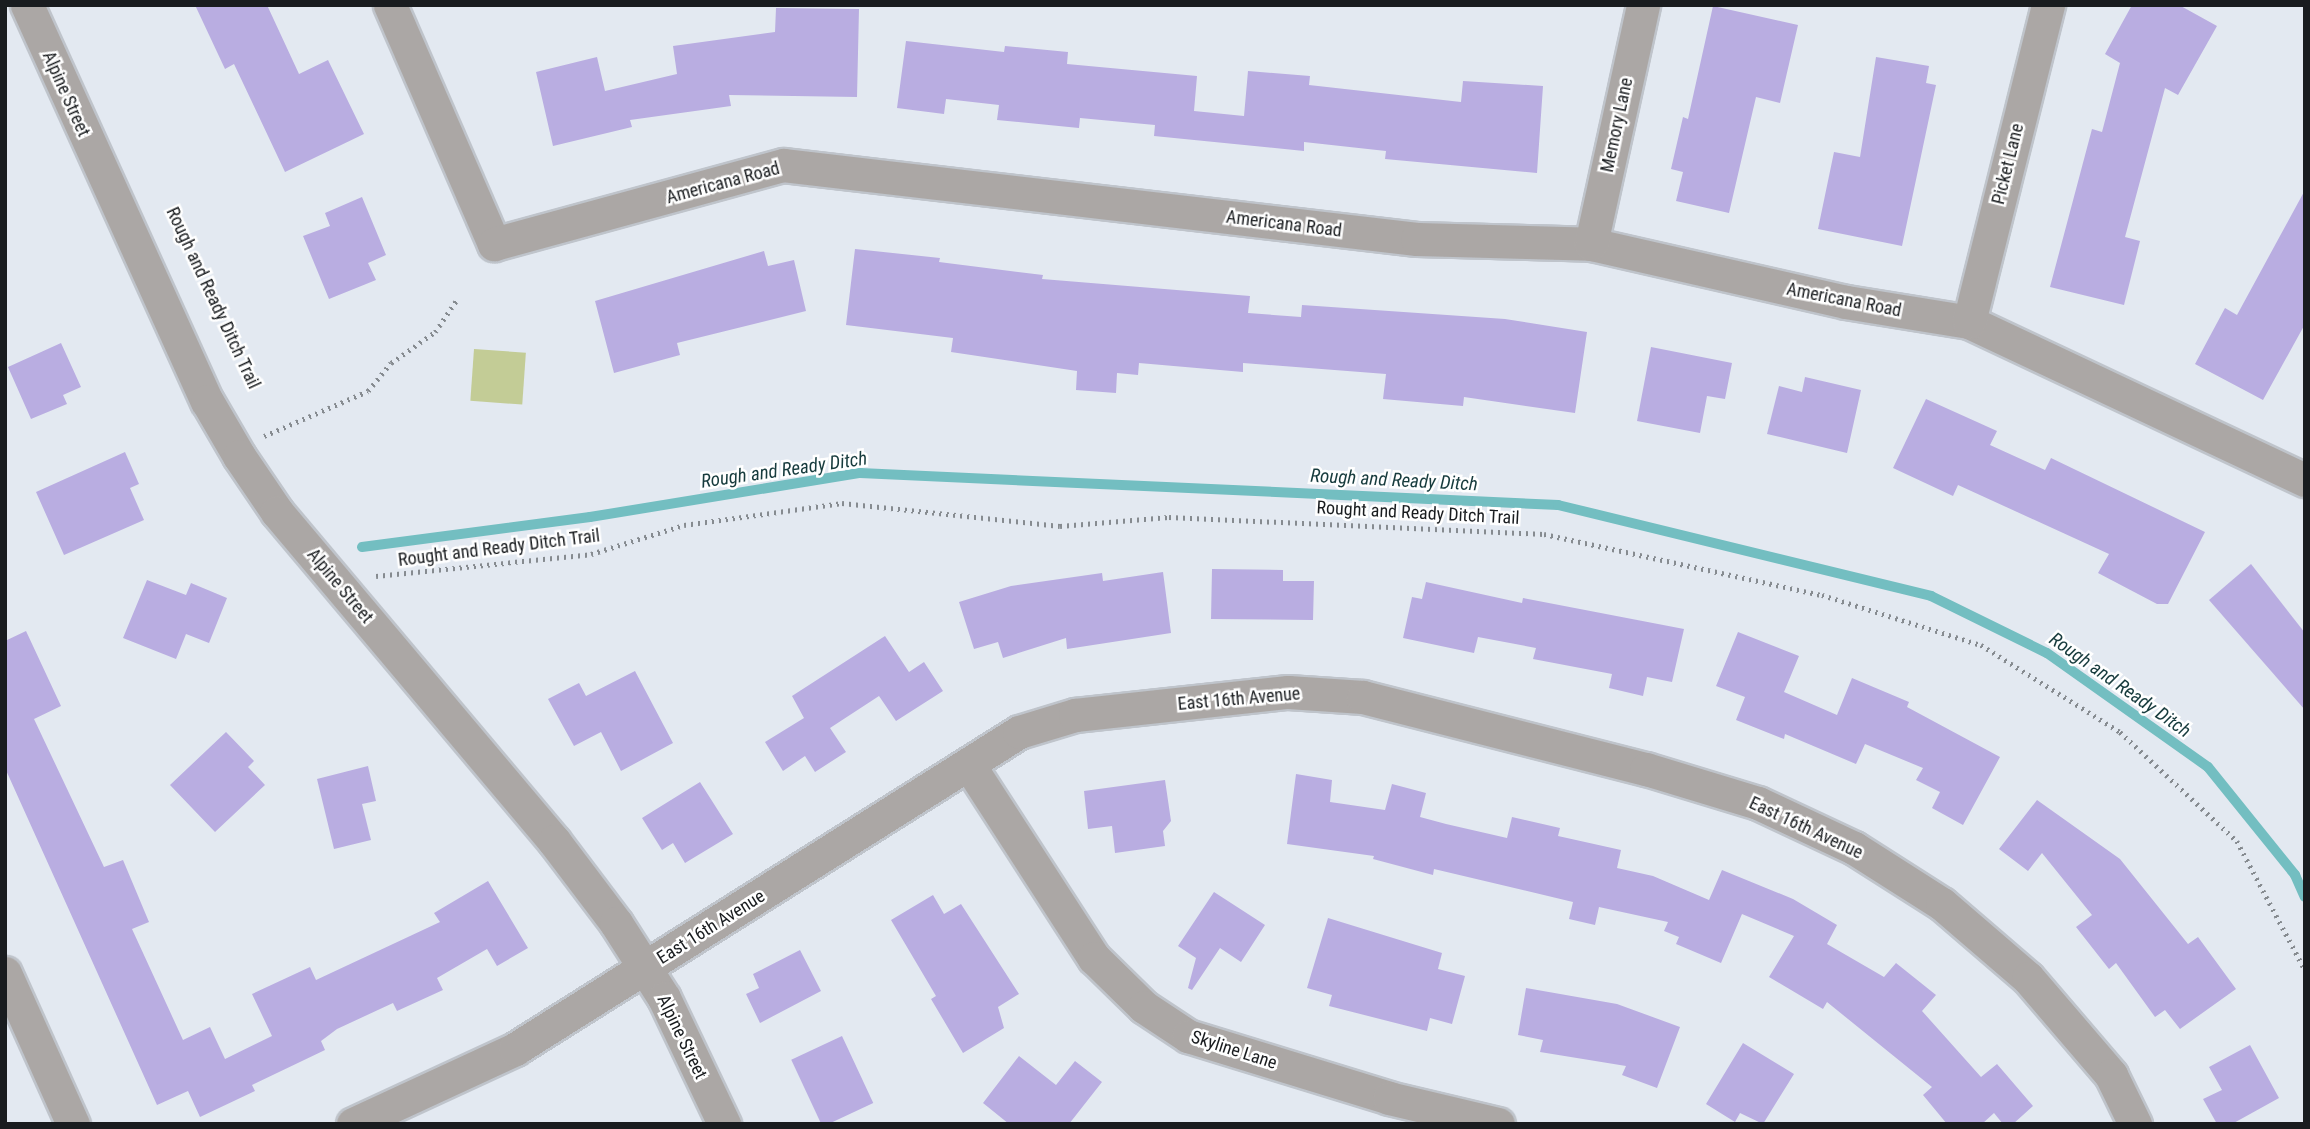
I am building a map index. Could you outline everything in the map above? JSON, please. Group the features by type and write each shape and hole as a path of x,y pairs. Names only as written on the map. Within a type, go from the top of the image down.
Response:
{"street":[{"name":"Alpine Street","path":"27,5 207,401 252,446 277,512 554,841 647,967 724,1124"},
{"name":"Americana Road","path":"390,5 494,244 783,165 1417,239 1591,244 1846,302 1969,323 2305,480"},
{"name":"Memory Lane","path":"1591,244 1643,5"},
{"name":"Picket Lane","path":"1969,323 2048,5"},
{"name":"East 16th Avenue","path":"353,1124 484,1066 647,967 1018,732 1075,715 1288,692 1363,697 1758,803 1854,848 1942,904 2028,978 2111,1075 2135,1124"},
{"name":"Skyline Lane","path":"969,765 1094,958 1144,1007 1188,1036 1389,1098 1499,1124"},
{"path":"5,973 73,1124"}],"path":[{"path":"252,446 368,391 391,363 435,332 457,299"},
{"path":"252,446 258,424"},
{"path":"252,446 272,447"},
{"name":"Rought and Ready Ditch Trail","path":"370,569 378,578 591,554 684,525 842,503 1060,526 1169,517 1544,534 1822,595 1981,645 2120,732 2237,841 2305,970"}],"green space":[{"path":"474,349 526,353 522,405 470,401"}],"building":[{"path":"195,5 267,5 299,74 328,60 364,134 285,172 234,64 225,69"},
{"path":"2132,5 2179,5 2217,26 2178,95 2165,88 2125,237 2140,241 2124,305 2050,287 2092,129 2102,132 2120,63 2105,54"},
{"path":"1713,6 1798,25 1780,103 1756,97 1729,213 1676,201 1683,172 1671,169 1683,117 1688,119"},
{"path":"776,8 859,9 857,97 729,95 731,106 630,120 632,127 553,146 536,72 597,57 605,91 677,74 673,46 775,32"},
{"path":"906,41 1004,52 1005,46 1068,52 1067,64 1197,76 1194,111 1244,116 1248,71 1310,76 1309,85 1461,102 1463,81 1543,86 1537,173 1385,159 1386,151 1304,142 1304,151 1154,136 1155,125 1080,118 1079,128 997,120 999,105 946,99 944,114 897,108"},
{"path":"1876,57 1929,66 1926,83 1936,85 1902,246 1818,229 1834,152 1860,157"},
{"path":"2305,190 2305,324 2263,400 2195,364 2225,308 2237,315"},
{"path":"362,197 386,255 368,263 376,280 329,299 303,236 330,226 325,213"},
{"path":"855,249 940,258 939,262 1043,275 1042,279 1250,296 1248,313 1301,317 1302,305 1505,319 1587,332 1575,413 1464,397 1463,406 1383,399 1386,374 1243,363 1243,372 1139,363 1138,375 1117,373 1116,393 1076,390 1077,371 951,352 953,338 846,325"},
{"path":"764,251 768,266 794,260 806,311 677,343 680,355 614,373 595,301"},
{"path":"61,343 81,387 63,395 67,404 31,419 8,367"},
{"path":"1651,347 1732,363 1725,399 1707,396 1700,433 1637,421"},
{"path":"1805,377 1861,390 1847,453 1767,434 1779,386 1802,392"},
{"path":"1926,399 1997,431 1990,445 2045,470 2051,458 2205,532 2168,604 2157,604 2098,573 2109,554 1958,485 1953,496 1893,468"},
{"path":"125,452 139,484 130,488 144,520 64,555 36,492"},
{"path":"2251,564 2305,633 2305,710 2209,600"},
{"path":"1212,569 1283,570 1283,581 1314,581 1313,620 1211,619"},
{"path":"1163,572 1171,633 1067,649 1066,638 1003,658 998,642 974,649 959,602 1011,586 1102,573 1103,581"},
{"path":"147,580 186,595 191,583 227,598 209,643 186,634 176,659 123,638"},
{"path":"1426,582 1522,603 1523,598 1684,629 1672,682 1647,677 1643,696 1609,688 1612,674 1533,659 1536,648 1478,637 1474,653 1403,638 1412,597 1422,599"},
{"path":"26,631 61,706 34,719 104,867 123,860 149,922 132,929 183,1040 210,1027 225,1059 272,1036 252,994 310,967 316,980 440,922 434,913 488,881 528,948 497,966 487,949 437,978 443,990 397,1011 393,1003 337,1029 321,1041 325,1050 252,1085 255,1091 200,1117 188,1091 157,1105 5,768 5,641"},
{"path":"1738,632 1799,656 1784,692 1837,715 1852,678 1909,702 1907,707 2000,757 1963,825 1932,808 1940,792 1916,780 1923,768 1865,744 1856,764 1785,734 1784,739 1736,720 1745,697 1716,686"},
{"path":"885,636 909,672 924,662 943,691 896,721 879,696 830,728 846,752 815,772 805,756 783,771 765,742 804,718 792,696"},
{"path":"635,671 673,743 621,771 601,732 574,746 548,699 579,683 586,696"},
{"path":"226,732 254,761 248,767 265,785 215,832 170,785"},
{"path":"368,766 376,801 362,804 371,840 334,849 317,779"},
{"path":"1296,774 1332,780 1330,802 1385,810 1392,784 1426,793 1420,817 1446,824 1507,838 1512,817 1560,828 1558,836 1621,850 1617,868 1653,876 1709,900 1722,870 1793,899 1837,925 1827,944 1884,977 1896,963 1936,995 1922,1011 1981,1077 1997,1064 2033,1106 2013,1124 2003,1124 1994,1113 1982,1124 1947,1124 1923,1095 1932,1087 1827,1002 1823,1009 1769,977 1794,936 1742,914 1721,963 1676,944 1679,937 1664,931 1668,922 1599,907 1595,925 1569,919 1573,902 1434,869 1433,875 1373,859 1374,856 1287,844"},
{"path":"1165,780 1171,821 1163,831 1165,846 1115,853 1112,826 1088,829 1084,791"},
{"path":"700,782 733,834 685,863 673,843 662,850 642,818"},
{"path":"2037,800 2120,859 2188,944 2198,937 2236,989 2180,1029 2165,1010 2155,1017 2116,963 2109,969 2076,927 2092,915 2042,853 2028,871 1999,849"},
{"path":"1214,892 1265,925 1241,962 1220,948 1192,990 1188,988 1196,958 1178,946"},
{"path":"933,895 944,914 961,904 1019,994 998,1007 1004,1028 963,1053 931,999 936,996 891,920"},
{"path":"1328,918 1442,953 1438,969 1465,976 1452,1024 1430,1018 1427,1031 1329,1006 1332,995 1307,988"},
{"path":"800,950 821,991 760,1023 746,994 759,988 753,974"},
{"path":"1526,988 1617,1004 1680,1027 1657,1088 1622,1075 1626,1066 1540,1052 1543,1040 1518,1035"},
{"path":"842,1036 873,1103 828,1124 821,1124 791,1060"},
{"path":"1743,1043 1794,1074 1763,1124 1740,1113 1735,1122 1706,1104"},
{"path":"2250,1045 2279,1098 2232,1124 2217,1124 2203,1099 2222,1090 2209,1067"},
{"path":"1019,1056 1056,1085 1075,1061 1102,1082 1069,1124 1009,1124 983,1103"}],"waterway":[{"name":"Rough and Ready Ditch","path":"362,547 590,517 860,473 1558,505 1931,596 2047,653 2208,767 2295,875 2305,897"}]}
